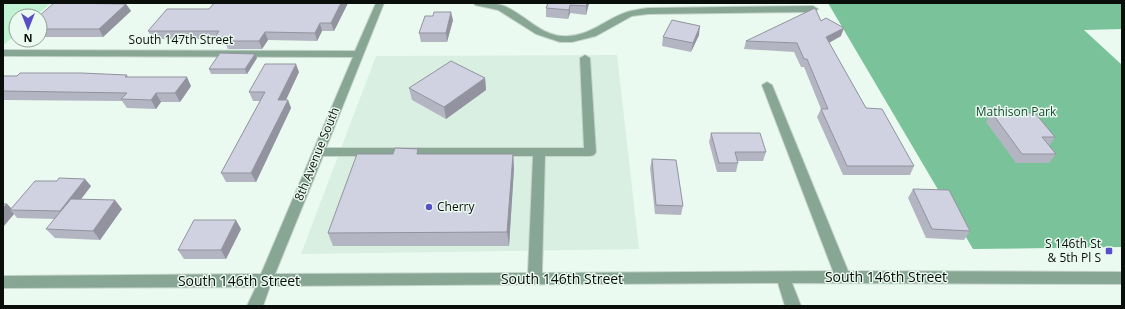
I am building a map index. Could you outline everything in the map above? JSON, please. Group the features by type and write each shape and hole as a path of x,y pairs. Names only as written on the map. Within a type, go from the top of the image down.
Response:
{"street":[{"name":"8th Avenue South","path":"255,306 380,3"},
{"path":"478,3 501,8 548,36 572,39 593,34 621,20 629,14 648,11 813,9"},
{"name":"South 147th Street","path":"3,53 359,54"},
{"path":"318,152 590,152 585,58"},
{"path":"767,85 843,277"},
{"path":"535,279 539,152"},
{"name":"South 146th Street","path":"3,282 843,277 1122,278"},
{"path":"783,278 793,306"}],"shaded area":[{"path":"617,55 639,249 301,254 376,56"}],"green space":[{"path":"3,3 51,3 45,8 8,8 8,41 3,44"},
{"name":"Mathison Park","path":"828,3 1122,3 1122,29 1084,30 1122,65 1122,247 973,249"}],"building":[{"path":"54,3 126,4 99,29 48,29 48,8"},
{"path":"214,3 341,3 331,23 320,23 315,33 265,32 259,41 224,41 227,37 215,37 219,31 148,31 167,9 209,9"},
{"path":"548,3 587,3 586,6 570,5 569,10 546,8"},
{"path":"815,8 821,21 826,18 844,28 826,37 866,108 882,109 914,166 847,166 821,109 828,109 807,59 804,59 797,43 746,41"},
{"path":"434,12 451,12 446,33 419,33 425,16 433,16"},
{"path":"672,20 700,26 693,43 663,37"},
{"path":"220,53 255,54 245,69 209,69"},
{"path":"451,61 485,78 444,107 409,88"},
{"path":"265,64 296,64 278,100 288,100 251,173 221,173 265,92 249,92"},
{"path":"20,73 127,75 125,77 187,77 175,93 156,93 151,100 121,99 127,93 3,91 3,76 17,76"},
{"path":"992,113 1035,113 1055,137 1042,137 1056,154 1022,154"},
{"path":"711,133 760,133 766,152 735,152 738,163 719,163"},
{"name":"Cherry","path":"395,148 418,149 417,154 513,154 507,232 328,233 357,154 393,154"},
{"path":"652,159 676,160 683,206 656,205"},
{"path":"59,178 85,179 60,211 10,210 35,181 57,181"},
{"path":"913,189 949,190 970,231 932,229"},
{"path":"71,199 115,200 93,231 46,229"},
{"path":"194,220 236,220 221,250 178,250"}],"place":[{"name":"Cherry","path":"429,207"},
{"name":"S 146th St & 5th Pl S","path":"1109,251"}]}
